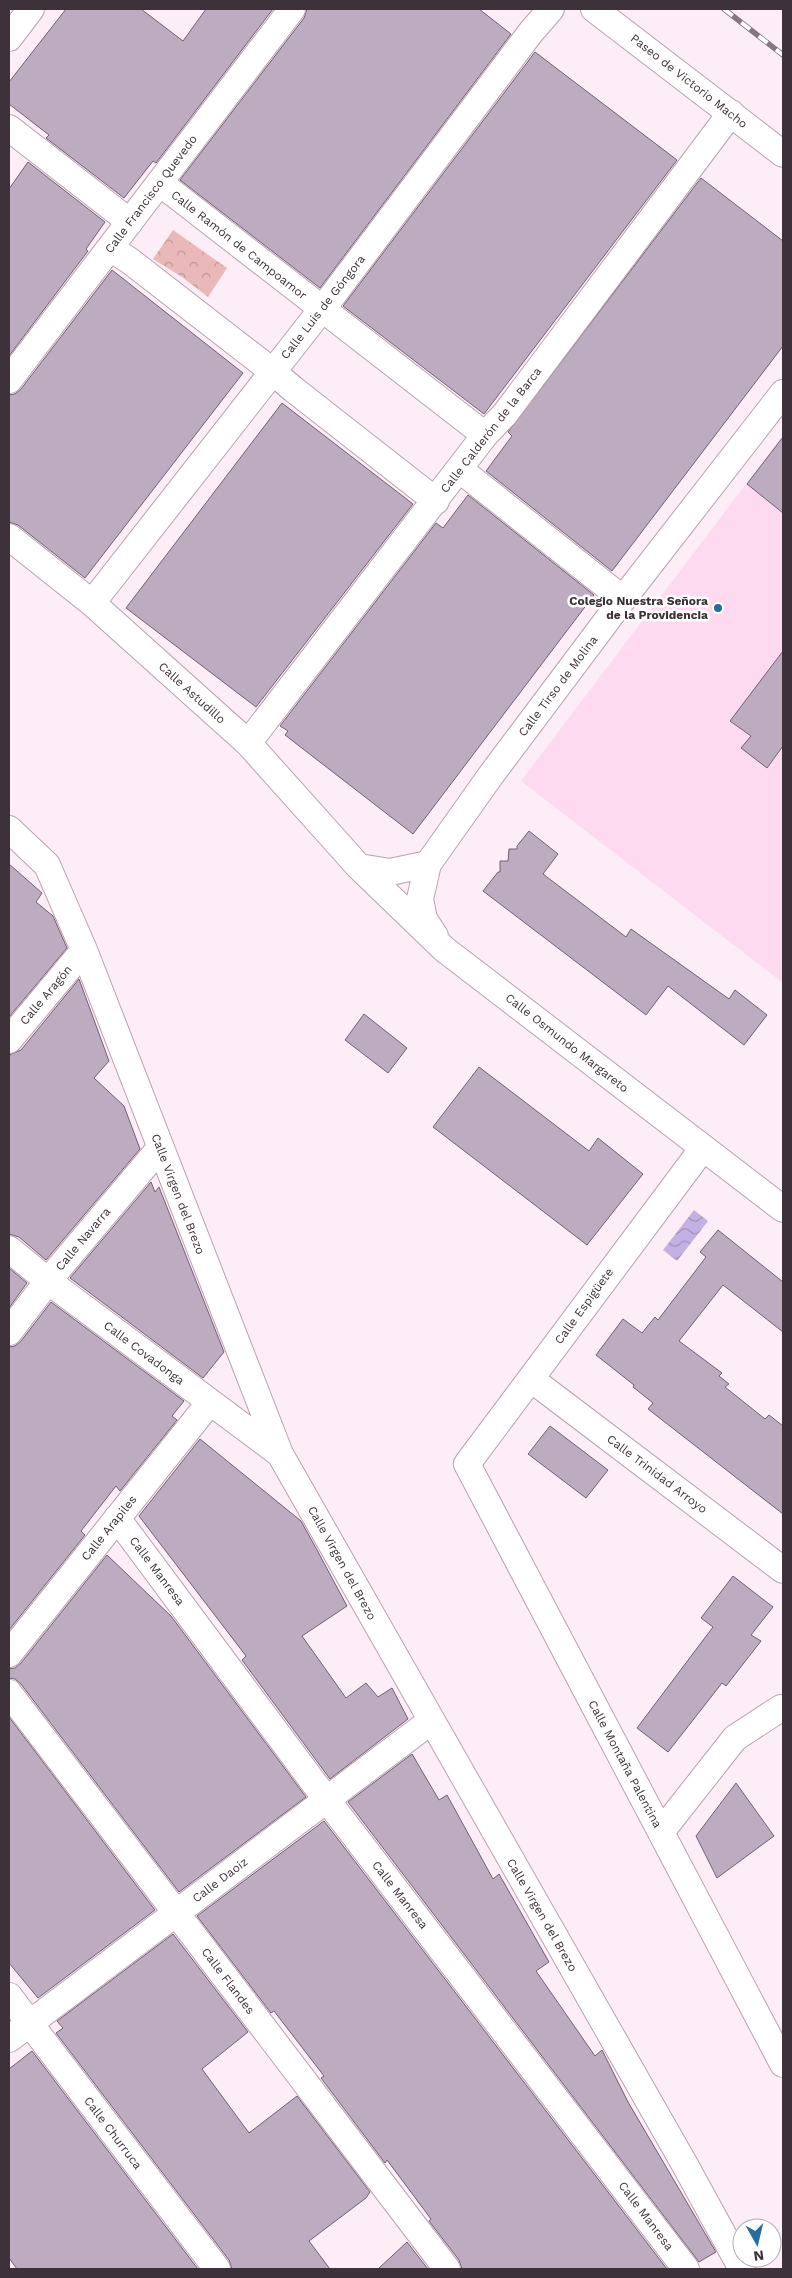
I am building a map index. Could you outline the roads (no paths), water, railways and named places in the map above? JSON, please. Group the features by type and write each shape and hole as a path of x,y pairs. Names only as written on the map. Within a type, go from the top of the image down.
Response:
{"street":[{"path":"9,38 31,9"},
{"name":"Calle Francisco Quevedo","path":"9,380 292,9"},
{"name":"Calle Luis de Góngora","path":"92,603 321,309 531,32 551,9"},
{"name":"Paseo de Victorio Macho","path":"594,9 783,154"},
{"name":"Calle Calderón de la Barca","path":"248,743 485,435 505,414 730,113"},
{"path":"9,128 130,222"},
{"name":"Calle Ramón de Campoamor","path":"160,182 485,435"},
{"path":"110,248 130,261 436,500"},
{"name":"Calle Tirso de Molina","path":"444,949 424,919 420,900 428,864 491,775 783,393"},
{"path":"459,470 624,599"},
{"name":"Calle Astudillo","path":"9,537 92,603 248,743 358,868"},
{"name":"Calle Virgen del Brezo","path":"9,830 47,865 84,950 280,1454 685,2165 732,2258"},
{"path":"358,868 390,872 428,864"},
{"name":"Calle Osmundo Margareto","path":"358,868 444,949 783,1209"},
{"name":"Calle Aragón","path":"9,1040 84,950"},
{"name":"Calle Navarra","path":"9,1332 48,1281 160,1148"},
{"name":"Calle Espigüete","path":"467,1464 703,1148"},
{"name":"Calle Covadonga","path":"9,1249 48,1281 280,1454"},
{"name":"Calle Trinidad Arroyo","path":"531,1379 783,1570"},
{"name":"Calle Arapiles","path":"9,1654 210,1402"},
{"name":"Calle Montaña Palentina","path":"467,1464 783,2064"},
{"name":"Calle Manresa","path":"117,1518 327,1800 686,2269"},
{"name":"Calle Flandes","path":"9,1693 447,2269"},
{"path":"661,1832 735,1738 783,1710"},
{"name":"Calle Daoiz","path":"9,2039 431,1721"},
{"name":"Calle Churruca","path":"9,1996 217,2269"}],"water":[{"path":"694,1210 708,1221 677,1261 663,1250"}],"railway":[{"path":"724,9 783,55"}],"place":[{"name":"Colegio Nuestra Señora de la Providencia","path":"718,608"}]}
